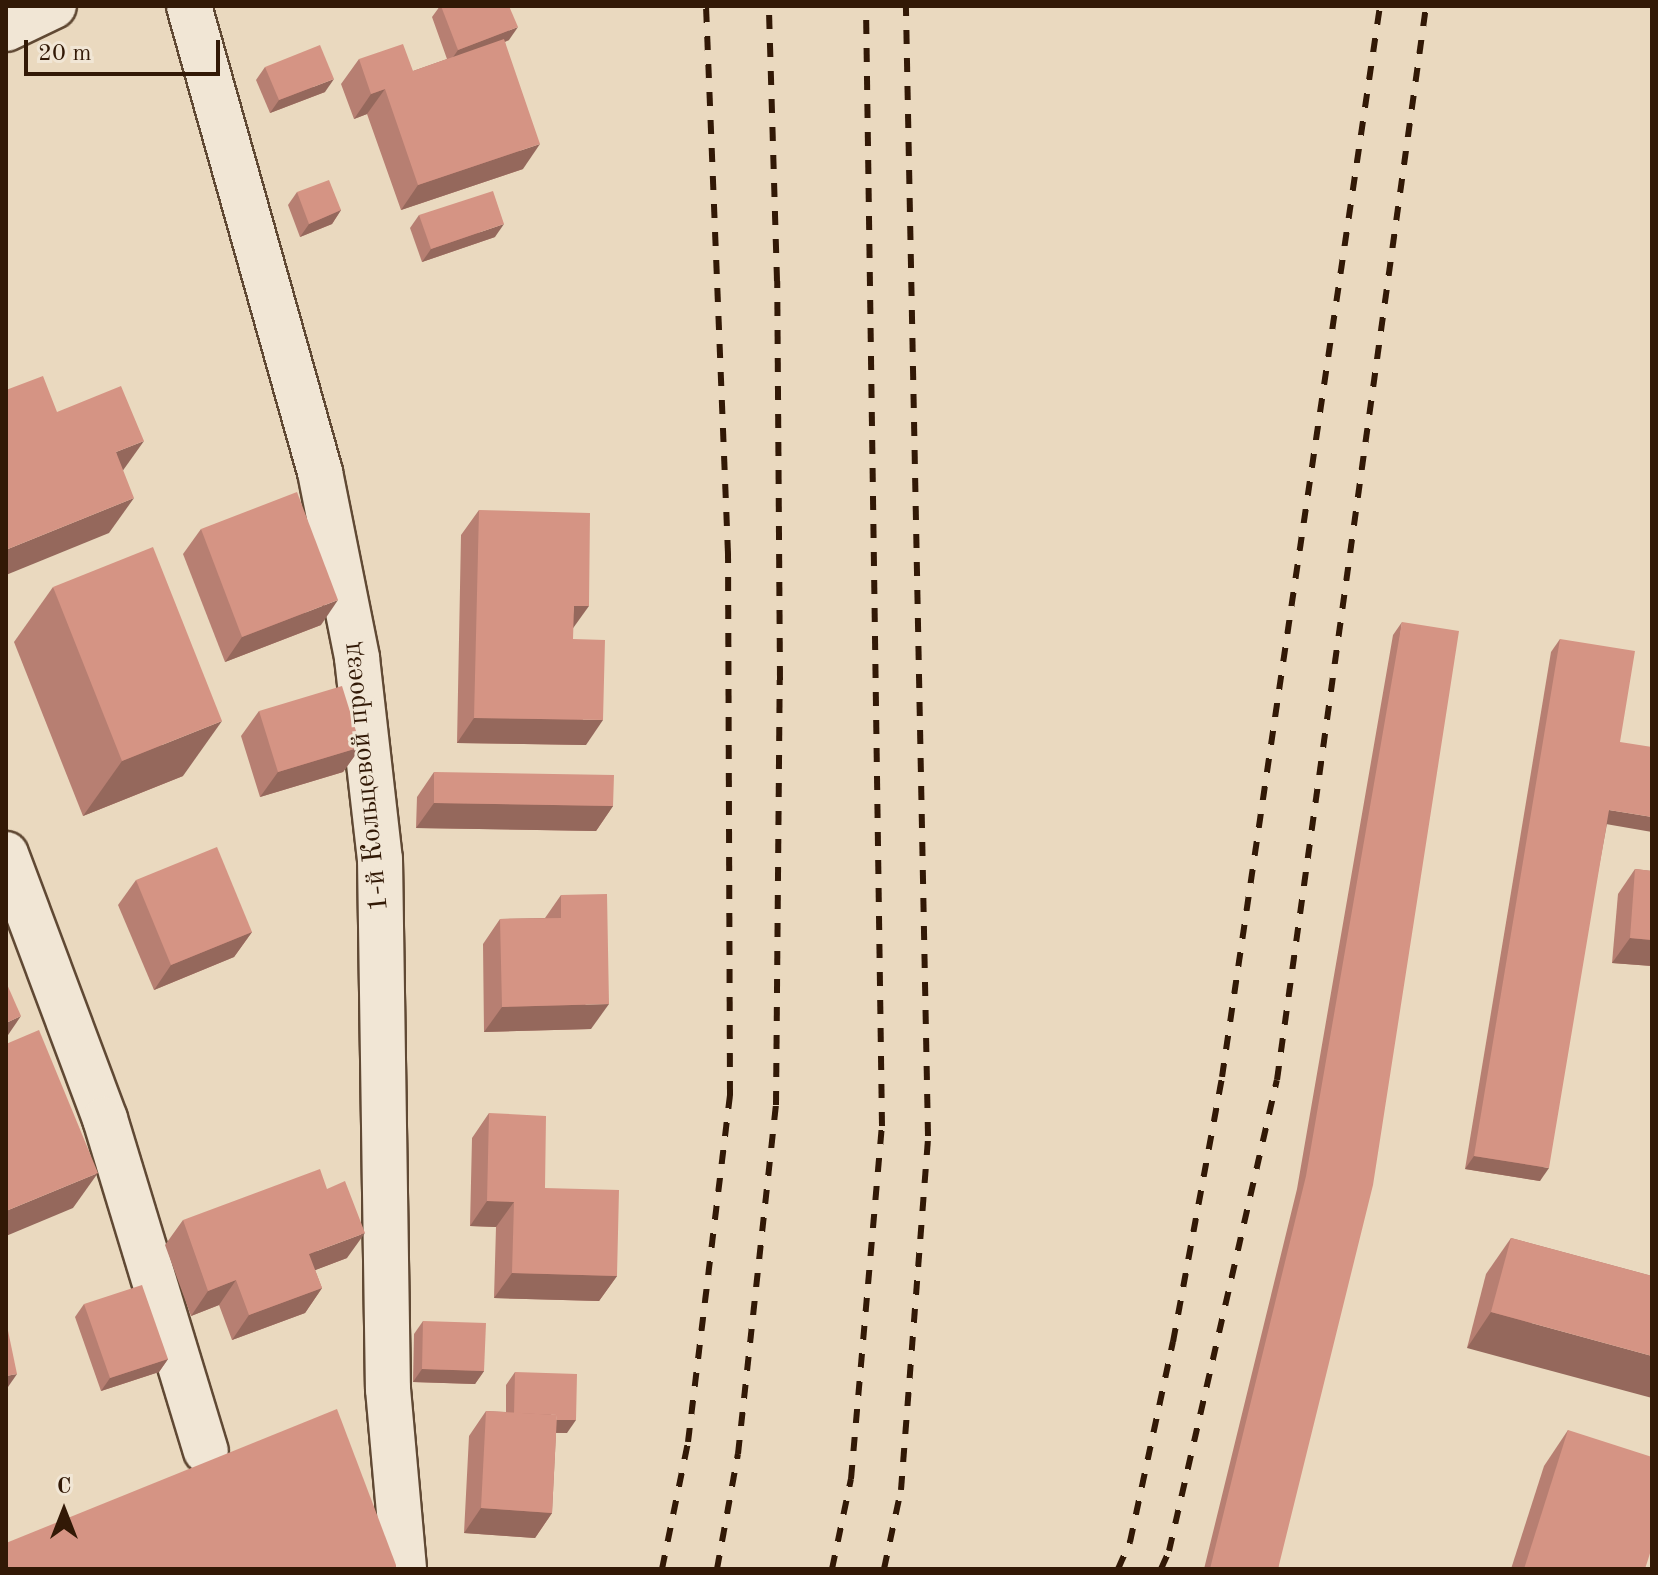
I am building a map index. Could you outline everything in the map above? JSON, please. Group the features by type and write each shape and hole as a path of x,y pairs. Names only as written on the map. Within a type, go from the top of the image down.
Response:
{"street":[{"path":"6,29 54,6"},
{"name":"1-й Кольцевой проезд","path":"189,6 320,472 357,658 380,859 388,1389 404,1569"},
{"path":"6,854 105,1119 206,1451"}],"building":[{"path":"441,6 509,6 518,27 458,50"},
{"path":"504,39 540,144 418,185 385,89 371,94 359,59 403,44 413,71"},
{"path":"320,45 334,79 279,100 265,67"},
{"path":"329,180 341,210 309,224 297,192"},
{"path":"493,191 504,224 431,249 419,215"},
{"path":"43,376 57,412 121,386 144,441 116,452 134,498 8,549 6,390"},
{"path":"297,492 338,600 242,637 201,529"},
{"path":"479,510 590,513 589,606 574,606 573,639 605,640 603,720 474,718"},
{"path":"153,547 222,721 122,761 53,587"},
{"path":"1402,622 1459,631 1373,1185 1278,1569 1210,1569 1306,1176"},
{"path":"1560,639 1635,651 1620,742 1652,747 1652,817 1609,810 1549,1168 1474,1156"},
{"path":"342,686 361,747 278,772 259,711"},
{"path":"434,772 614,775 613,806 434,803"},
{"path":"217,847 252,932 171,965 136,880"},
{"path":"1635,869 1652,871 1652,940 1630,938"},
{"path":"607,894 609,1004 502,1007 500,919 561,918 561,895"},
{"path":"6,982 21,1016 6,1023"},
{"path":"39,1030 98,1173 6,1211 6,1044"},
{"path":"489,1113 546,1116 545,1188 619,1190 617,1276 512,1273 514,1202 487,1201"},
{"path":"320,1169 327,1189 345,1181 365,1233 309,1254 322,1288 249,1315 236,1280 208,1291 183,1220"},
{"path":"1511,1238 1652,1276 1652,1356 1491,1312"},
{"path":"142,1285 168,1359 110,1378 84,1304"},
{"path":"6,1321 17,1374 6,1376"},
{"path":"423,1321 486,1323 484,1371 422,1369"},
{"path":"515,1372 577,1374 576,1420 557,1420 557,1415 514,1413"},
{"path":"337,1409 396,1569 6,1569 6,1543"},
{"path":"486,1411 557,1415 552,1513 481,1508"},
{"path":"1568,1430 1652,1457 1652,1547 1645,1569 1524,1569"}],"railway":[{"path":"662,1569 688,1442 730,1095 728,554 706,6"},
{"path":"717,1569 738,1454 776,1105 780,680 777,281 769,6"},
{"path":"832,1569 851,1479 882,1126 866,6"},
{"path":"884,1569 901,1490 928,1136 906,6"},
{"path":"1118,1569 1130,1542 1173,1342 1222,1077 1380,6"},
{"path":"1161,1569 1169,1551 1277,1080 1426,6"}]}
